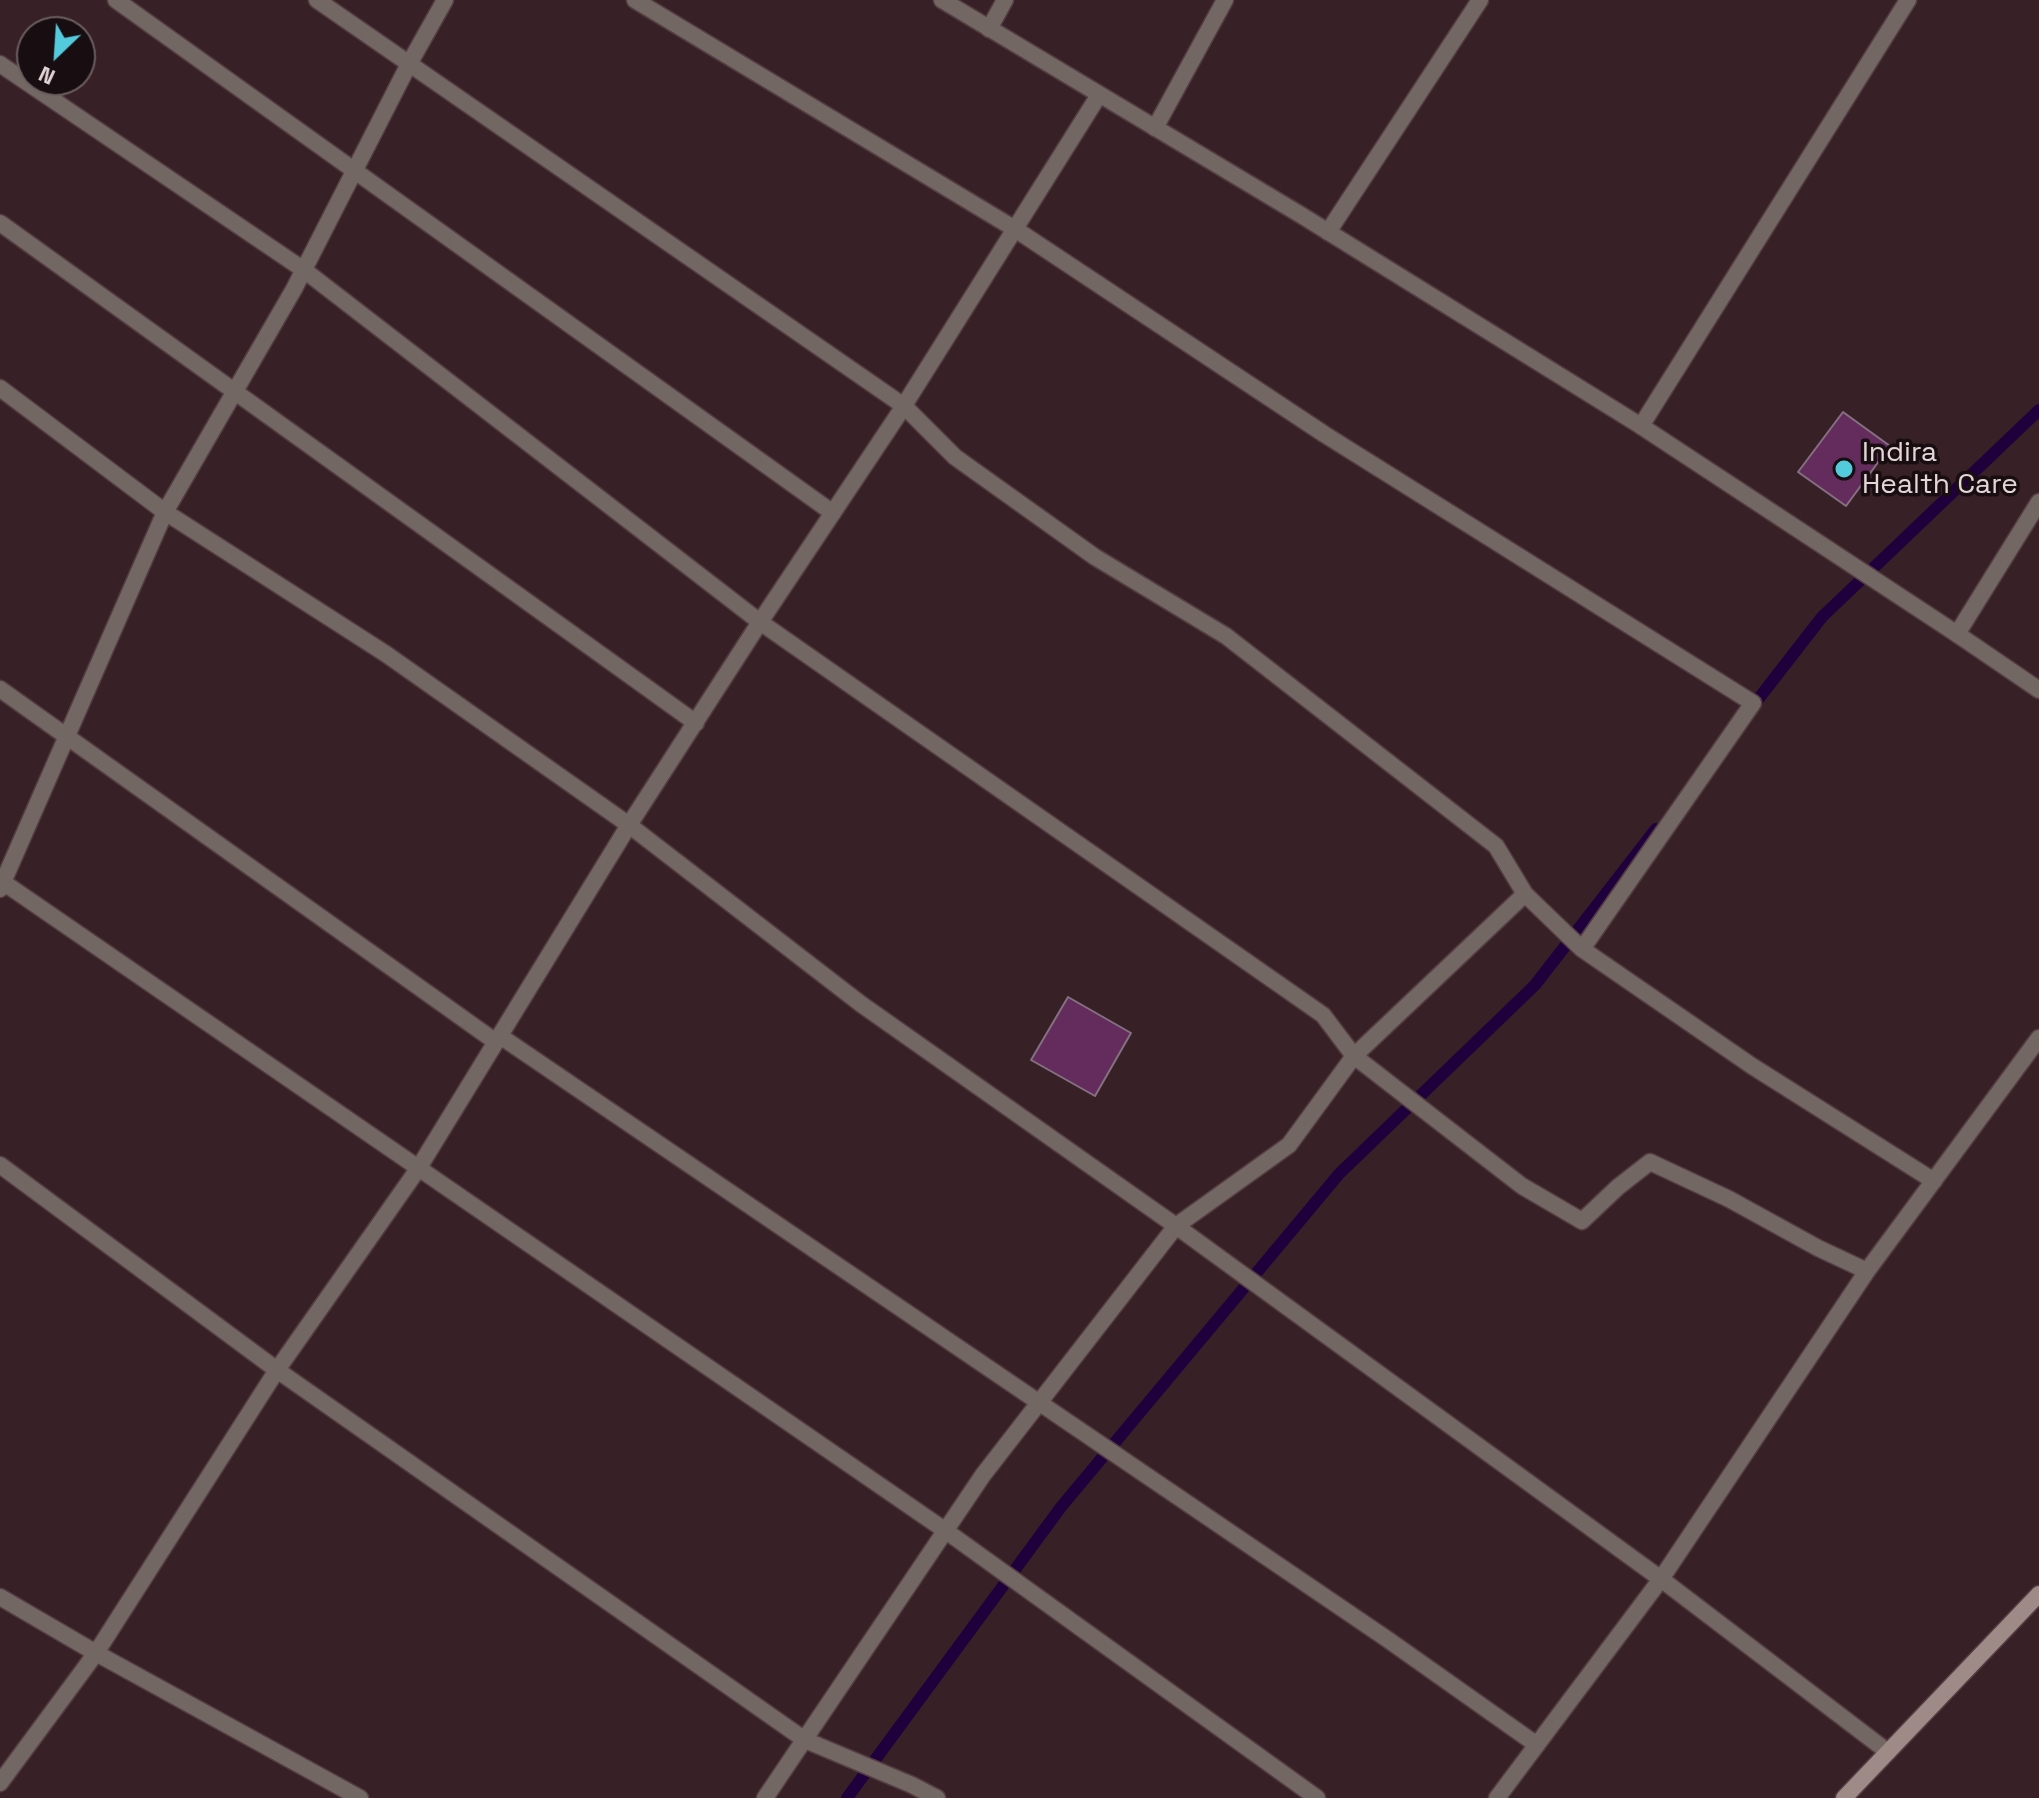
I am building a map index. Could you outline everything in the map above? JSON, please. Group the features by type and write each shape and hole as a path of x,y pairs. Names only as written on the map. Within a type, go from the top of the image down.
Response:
{"main road":[{"path":"1844,1798 2039,1594"}],"street":[{"path":"116,0 833,513"},
{"path":"317,0 904,406 955,457 1095,557 1226,636 1496,846 1525,894 1582,949 1752,1066 1934,1181"},
{"path":"445,0 304,270 165,512 1,884 946,1531 1317,1798"},
{"path":"635,0 1015,229 1324,434 1753,703 1582,949"},
{"path":"942,0 1328,232 1641,426 2039,690"},
{"path":"989,29 1005,0"},
{"path":"1155,128 1225,0"},
{"path":"1328,232 1480,0"},
{"path":"1641,426 1908,0"},
{"path":"0,64 304,270 760,622 1323,1015 1354,1056 1522,1186 1582,1221 1650,1162 1867,1271"},
{"path":"0,1783 96,1653 277,1370 418,1169 629,825 904,406 1099,95"},
{"path":"0,223 696,723"},
{"path":"0,388 165,512 386,654 629,825 861,1004 1176,1226 1661,1579 1888,1752"},
{"path":"1957,634 2039,502"},
{"path":"0,689 498,1039 1040,1402 1537,1745"},
{"path":"765,1798 983,1475 1176,1226 1289,1145 1354,1056 1525,894"},
{"path":"1497,1798 1661,1579 1867,1271 2039,1038"},
{"path":"0,1165 277,1370 805,1740 937,1798"},
{"path":"0,1597 360,1798"}],"building":[{"path":"1843,412 1890,446 1846,506 1798,472"},
{"path":"1068,997 1131,1033 1095,1096 1031,1060"}],"waterway":[{"path":"1749,711 1822,617 2039,410"},
{"path":"847,1798 1061,1507 1339,1174 1535,985 1656,829"}],"place":[{"name":"Indira Health Care","path":"1844,469"}]}
